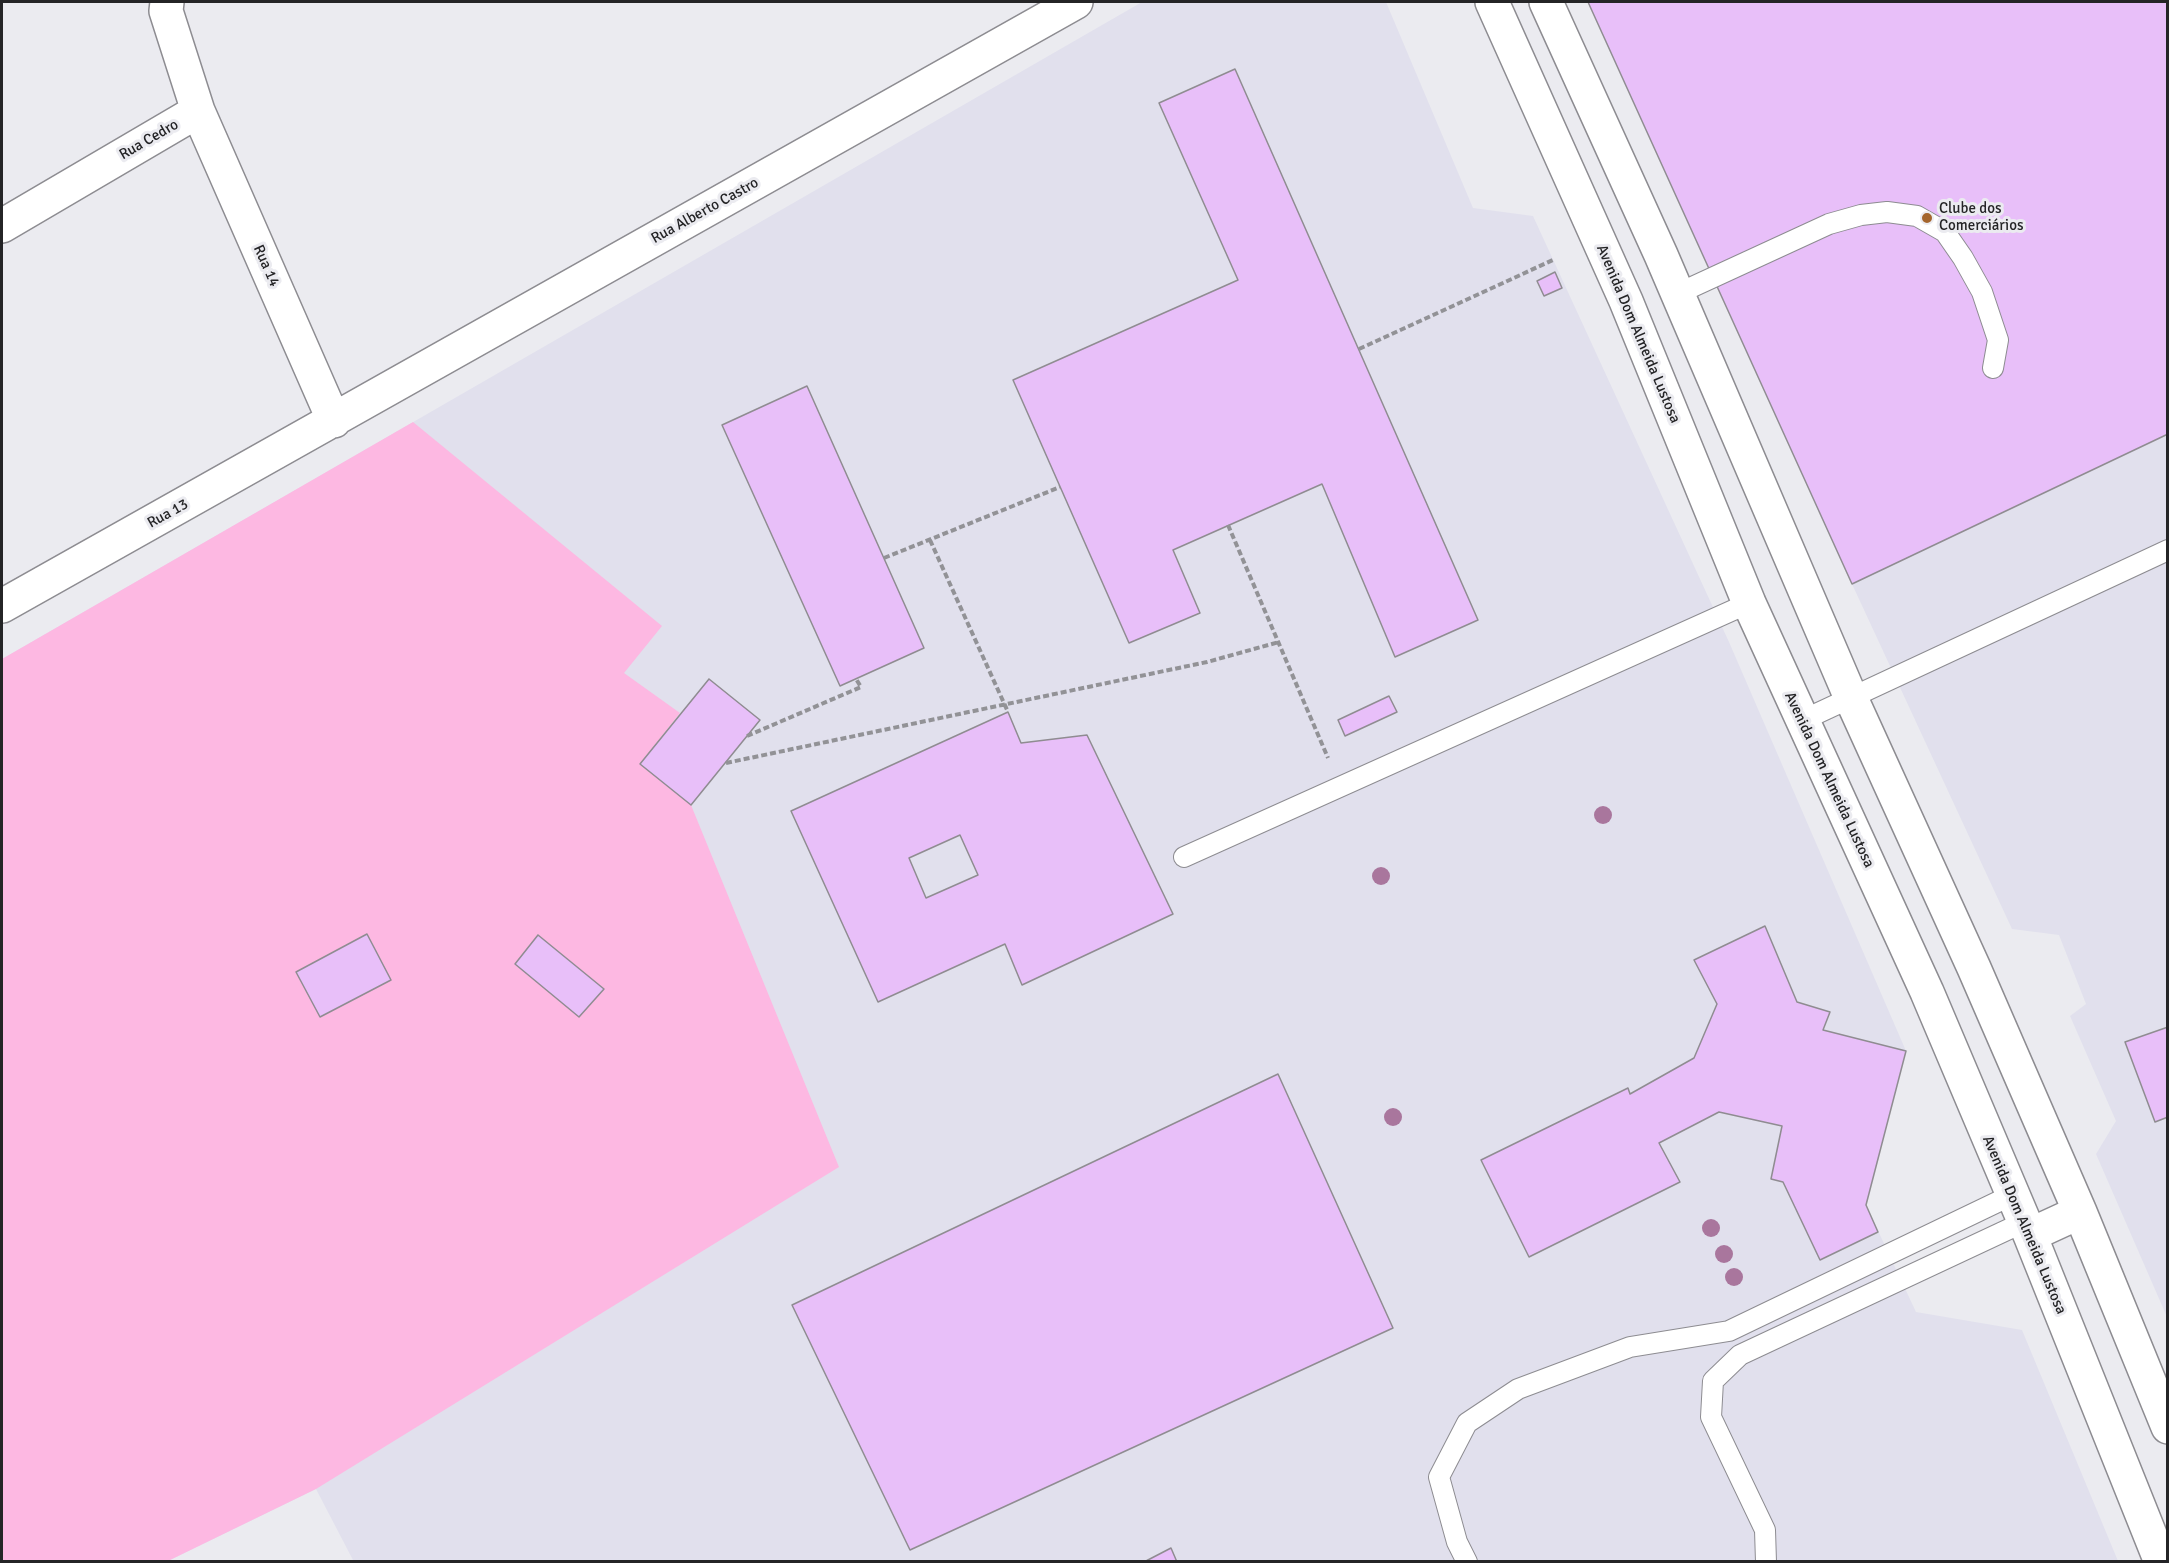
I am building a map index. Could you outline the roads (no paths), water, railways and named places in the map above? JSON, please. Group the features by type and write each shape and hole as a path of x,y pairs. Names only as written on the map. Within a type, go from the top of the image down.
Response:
{"main road":[{"path":"167,2 166,11 198,111"},
{"name":"Rua Alberto Castro","path":"334,421 1076,2"},
{"name":"Avenida Dom Almeida Lustosa","path":"1492,2 1626,301 1749,603 1801,721 1927,992 2022,1218 2161,1562"},
{"path":"1546,2 1677,294 1851,698 1974,968 2080,1212 2168,1427"},
{"name":"Rua Cedro","path":"2,226 198,111"},
{"name":"Rua 14","path":"198,111 334,421"},
{"name":"Rua 13","path":"2,606 334,421"},
{"path":"1927,992 1974,968"},
{"path":"2022,1218 2080,1212"}],"lane":[{"path":"1677,294 1829,224 1861,215 1887,212 1917,216 1945,232 1982,292 1998,340 1993,368"},
{"path":"1801,721 2168,550"},
{"path":"1184,857 1749,603"},
{"path":"1467,1562 1457,1542 1439,1478 1467,1423 1518,1389 1630,1347 1729,1331 2022,1218"},
{"path":"1766,1562 1765,1530 1711,1417 1713,1381 1740,1355 2022,1218"}],"place":[{"name":"Clube dos Comerciários","path":"1927,218"}]}
